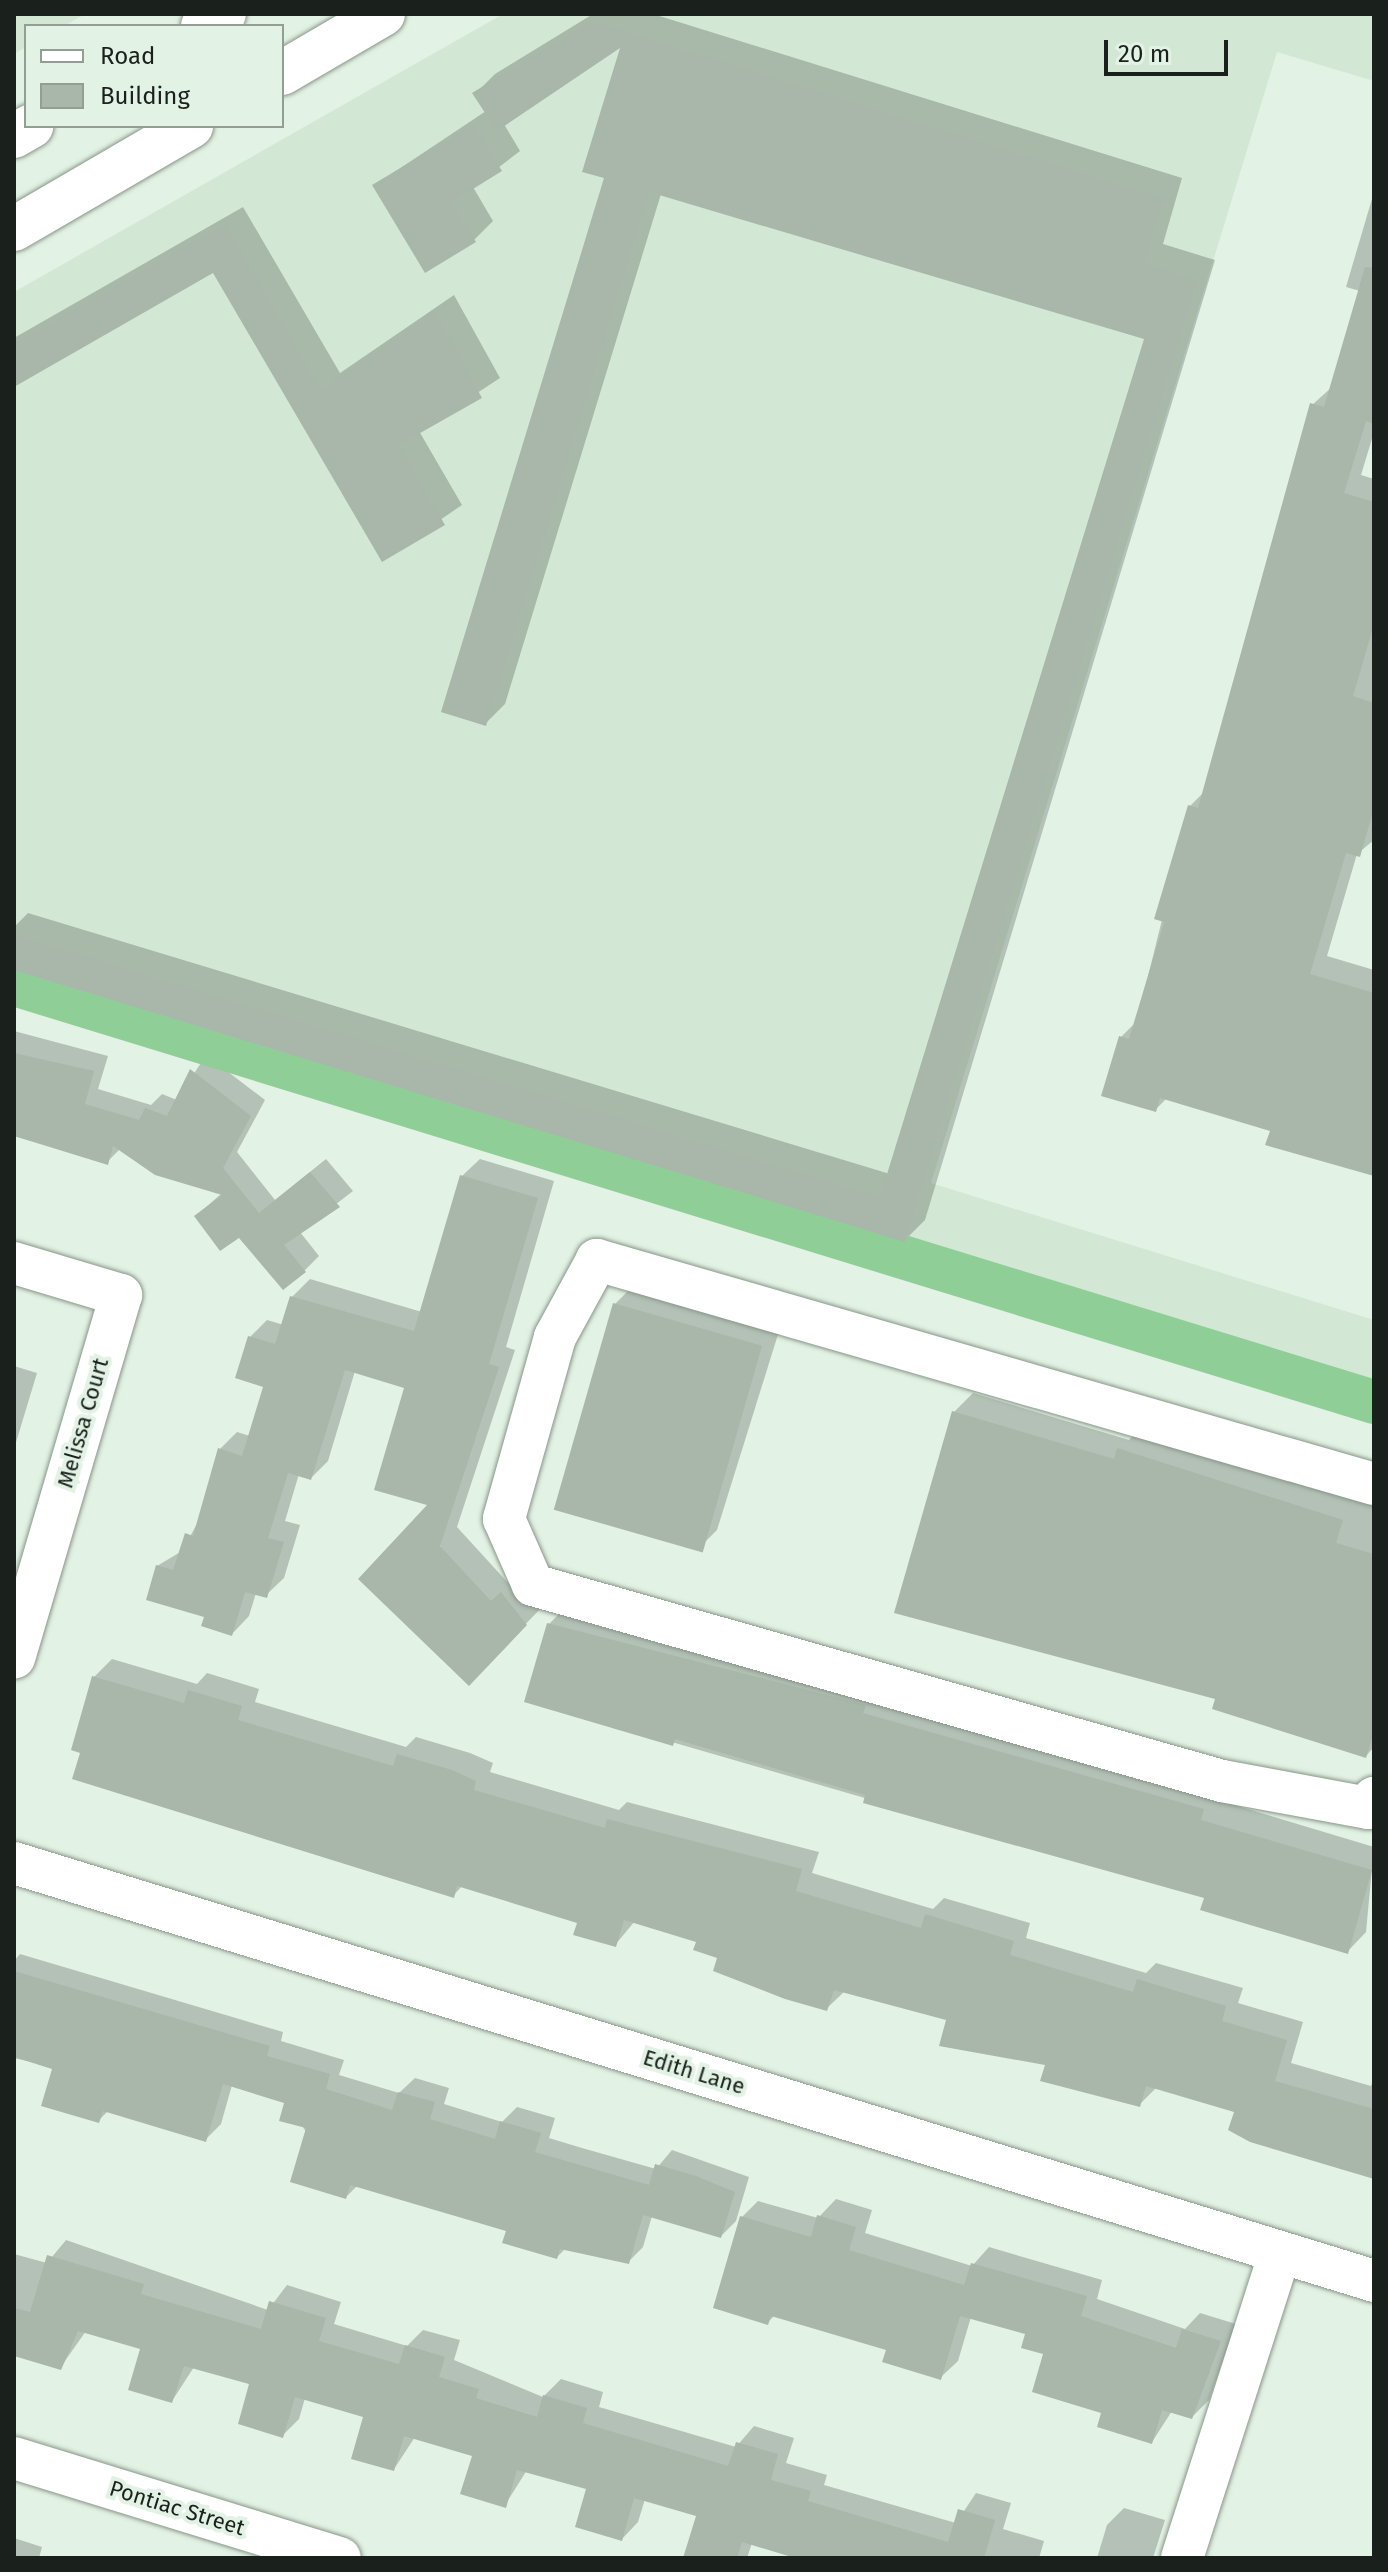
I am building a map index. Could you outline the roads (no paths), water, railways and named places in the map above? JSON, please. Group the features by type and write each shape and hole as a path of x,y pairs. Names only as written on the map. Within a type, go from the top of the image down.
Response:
{"main road":[{"path":"206,24 224,14"},
{"path":"284,72 383,14"},
{"path":"14,229 188,128"}],"street":[{"path":"1374,1484 597,1260 555,1337 504,1519 533,1585 1222,1781 1368,1808 1374,1798"},
{"name":"Melissa Court","path":"14,1263 121,1295 14,1658"},
{"name":"Edith Lane","path":"14,1863 1374,2281"},
{"path":"1182,2558 1280,2252"},
{"name":"Pontiac Street","path":"14,2458 340,2558"}],"waterway":[{"path":"14,984 1374,1402"}]}
